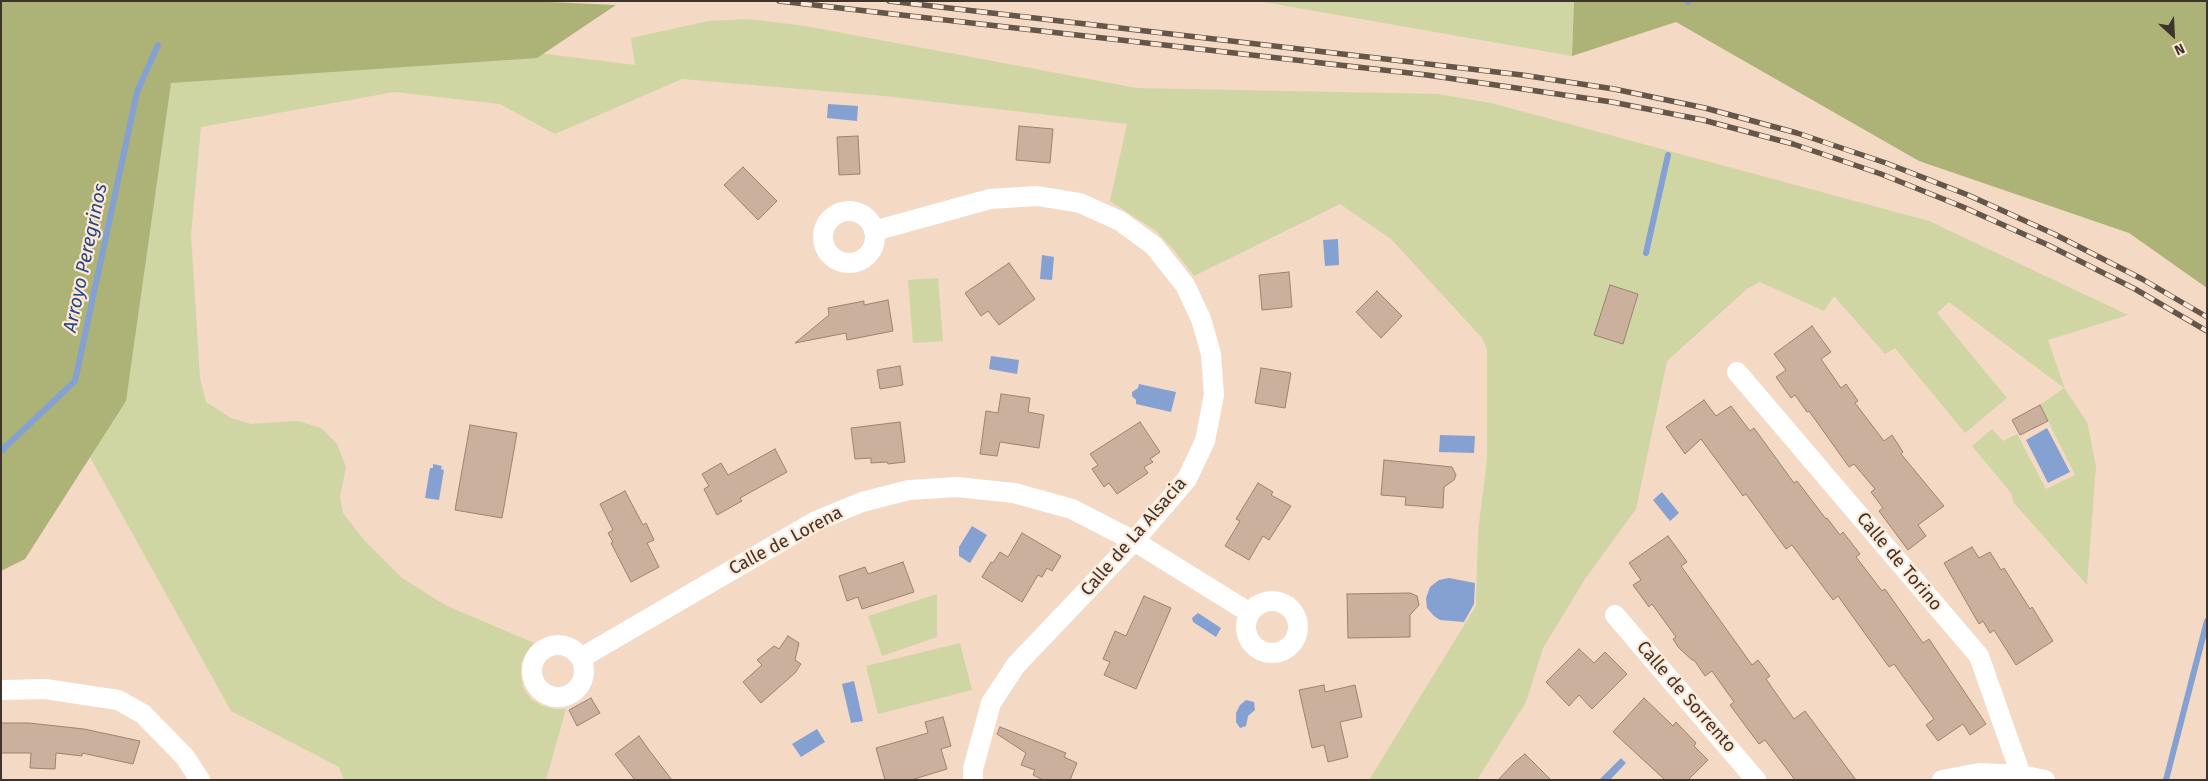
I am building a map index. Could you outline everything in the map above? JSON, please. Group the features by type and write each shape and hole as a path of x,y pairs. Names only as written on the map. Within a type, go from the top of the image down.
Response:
{"street":[{"name":"Calle de La Alsacia","path":"874,231 990,199 1037,196 1080,203 1120,221 1154,246 1185,285 1201,318 1211,354 1214,395 1205,441 1187,479 1134,541 1016,666 991,703 973,768 974,780"},
{"name":"Calle de Torino","path":"1737,372 1979,656 2021,775"},
{"name":"Calle de Lorena","path":"581,658 816,521 862,502 909,490 957,487 1014,493 1072,509 1134,541 1250,614"},
{"name":"Calle de Sorrento","path":"1615,615 1756,780"},
{"path":"1,690 45,689 118,700 143,714 185,757 200,780"},
{"path":"1942,780 1979,773 2021,775 2045,780"}],"green space":[{"path":"1,1 527,1 616,5 537,58 171,83 126,401 25,559 1,571"},
{"path":"1258,1 1574,1 1572,56"},
{"path":"1574,1 2207,1 2207,288 2129,233 1919,161 1676,22 1572,56"},
{"path":"749,19 805,26 1137,88 1438,94 1491,103 1929,221 2128,315 2048,340 2065,389 2087,422 2096,466 2087,585 2013,502 2012,494 1972,446 1992,429 2003,441 2017,434 2046,489 2075,475 2040,405 2064,388 1949,302 1937,313 2007,398 1965,433 1895,348 1885,354 1834,296 1824,311 1760,282 1747,289 1667,361 1636,509 1585,579 1543,648 1526,702 1477,780 1369,780 1476,606 1478,532 1487,460 1487,349 1482,338 1391,239 1340,204 1194,276 1156,231 1110,201 1127,124 884,96 682,79 555,134 500,104 394,92 201,127 191,235 200,378 206,402 231,418 251,424 298,421 321,428 337,444 346,467 340,497 343,513 364,540 402,578 445,605 534,643 526,653 521,664 521,677 524,689 531,699 542,706 566,709 546,780 344,780 339,767 231,711 35,358 158,52 482,46 635,65 631,38 709,21"},
{"path":"938,278 943,341 913,343 908,280"},
{"path":"937,594 937,637 882,656 868,616"},
{"path":"960,643 972,690 878,714 866,666"}],"water":[{"path":"828,104 858,106 857,121 827,118"},
{"path":"1338,239 1339,265 1325,266 1323,240"},
{"path":"1042,255 1054,257 1052,280 1040,279"},
{"path":"991,356 1019,360 1017,374 989,369"},
{"path":"1139,384 1176,392 1171,412 1136,404 1132,392 1138,388"},
{"path":"2047,428 2070,472 2048,483 2026,440"},
{"path":"1440,435 1475,436 1474,453 1439,452"},
{"path":"433,464 442,466 441,469 444,470 439,500 425,498 430,468 433,468"},
{"path":"1662,492 1679,513 1670,521 1653,500"},
{"path":"972,526 987,535 970,563 959,556 959,547"},
{"path":"1449,578 1475,583 1474,604 1464,622 1440,620 1427,608 1426,598 1430,587 1439,580"},
{"path":"1198,613 1221,628 1216,637 1193,622 1192,618"},
{"path":"854,681 863,721 851,723 842,684"},
{"path":"1246,700 1254,702 1255,710 1248,716 1246,726 1240,728 1236,722 1236,713 1240,705"},
{"path":"817,729 825,742 801,757 792,744"},
{"path":"1621,758 1626,763 1610,780 1600,779"}],"building":[{"path":"1019,126 1053,129 1050,163 1016,160"},
{"path":"858,136 860,174 839,175 837,137"},
{"path":"743,167 777,201 758,220 724,185"},
{"path":"1009,263 1035,299 999,325 988,311 981,316 965,293"},
{"path":"1289,272 1292,307 1262,310 1259,275"},
{"path":"1610,285 1638,294 1623,344 1594,335"},
{"path":"1377,291 1402,316 1381,338 1356,312"},
{"path":"888,300 893,331 847,340 846,333 795,343 829,315 828,308 864,301 864,305"},
{"path":"1812,326 1831,352 1821,359 1841,388 1846,384 1858,401 1855,403 1884,441 1892,435 1903,452 1901,454 1944,506 1918,525 1926,536 1908,550 1879,511 1883,508 1871,492 1875,489 1854,464 1849,467 1809,411 1807,412 1795,395 1791,398 1776,377 1786,370 1774,354"},
{"path":"900,366 903,385 880,389 877,370"},
{"path":"1261,368 1291,373 1285,408 1255,403"},
{"path":"1001,394 1030,398 1028,412 1044,415 1039,448 1000,442 997,456 980,454 986,411 998,413"},
{"path":"1704,400 1716,416 1731,406 1750,431 1754,428 1794,483 1797,481 1840,535 1843,532 1860,554 1856,557 1882,591 1885,589 1923,643 1929,639 1986,724 1970,735 1963,724 1938,741 1926,725 1934,719 1894,664 1889,667 1838,596 1833,600 1792,545 1786,549 1746,494 1743,496 1701,439 1685,454 1666,427"},
{"path":"2040,405 2048,421 2020,435 2012,420"},
{"path":"900,422 905,462 871,463 871,458 855,459 851,428"},
{"path":"1140,422 1160,452 1150,459 1153,462 1144,467 1148,473 1117,494 1109,483 1104,487 1092,469 1098,465 1090,454"},
{"path":"470,425 517,433 502,518 455,510"},
{"path":"775,449 787,472 740,498 742,501 717,515 704,489 709,486 702,474 721,463 728,475"},
{"path":"1384,460 1452,467 1456,475 1454,480 1444,487 1443,508 1405,505 1406,497 1381,495"},
{"path":"1258,483 1273,492 1271,495 1291,506 1269,540 1263,536 1249,560 1225,546 1240,521 1236,519"},
{"path":"625,491 643,525 646,523 654,540 647,543 659,567 631,582 611,543 613,542 608,533 613,530 600,504"},
{"path":"1022,533 1061,556 1052,571 1047,568 1042,577 1038,575 1022,602 982,577 1000,552 1008,557"},
{"path":"1668,536 1687,562 1681,566 1752,665 1758,660 1770,676 1766,679 1794,719 1805,711 1856,780 1795,780 1765,740 1759,744 1730,705 1734,702 1712,671 1705,676 1694,660 1679,648 1673,639 1676,637 1652,604 1649,607 1633,585 1641,580 1629,563"},
{"path":"1972,547 1979,558 1990,552 2001,570 2004,568 2030,609 2032,607 2053,641 2016,665 1994,630 1990,633 1983,621 1979,624 1944,563"},
{"path":"903,562 914,592 862,609 858,597 847,601 839,576 865,567 868,574"},
{"path":"1410,593 1417,596 1419,605 1410,615 1410,637 1348,638 1347,594"},
{"path":"1144,596 1171,608 1136,689 1104,675 1110,662 1103,659 1115,631 1126,636"},
{"path":"788,636 799,643 795,660 801,664 795,673 761,703 743,682 762,665 757,660 774,646 779,649"},
{"path":"1579,649 1594,663 1605,652 1627,674 1592,709 1579,695 1569,706 1546,682"},
{"path":"1324,685 1325,692 1355,685 1362,717 1340,722 1348,757 1328,762 1324,745 1312,748 1299,690"},
{"path":"591,698 600,713 577,726 569,710"},
{"path":"1644,698 1673,726 1676,722 1696,743 1694,746 1708,760 1688,780 1665,780 1613,732"},
{"path":"943,717 951,746 941,749 947,769 911,780 885,780 876,748 928,733 925,722"},
{"path":"1,723 29,723 84,729 140,741 133,764 82,753 82,756 56,753 55,769 30,768 31,753 1,753"},
{"path":"1000,727 1066,753 1064,757 1077,763 1070,780 1043,780 1033,775 1035,770 1021,765 1026,753 997,734"},
{"path":"639,736 672,780 635,780 615,754"},
{"path":"1525,754 1551,780 1498,780 1515,762"}],"waterway":[{"name":"Arroyo Peregrinos","path":"1,451 75,381 137,92 158,45"},
{"path":"1646,253 1668,155"},
{"path":"2166,780 2207,621"}],"railway":[{"path":"779,1 1427,75 1612,102 1703,120 1793,144 1881,174 1963,207 2048,245 2135,289 2207,331"},
{"path":"889,1 1522,75 1614,89 1705,108 1797,133 1886,163 1968,195 2054,234 2142,279 2207,317"}]}
